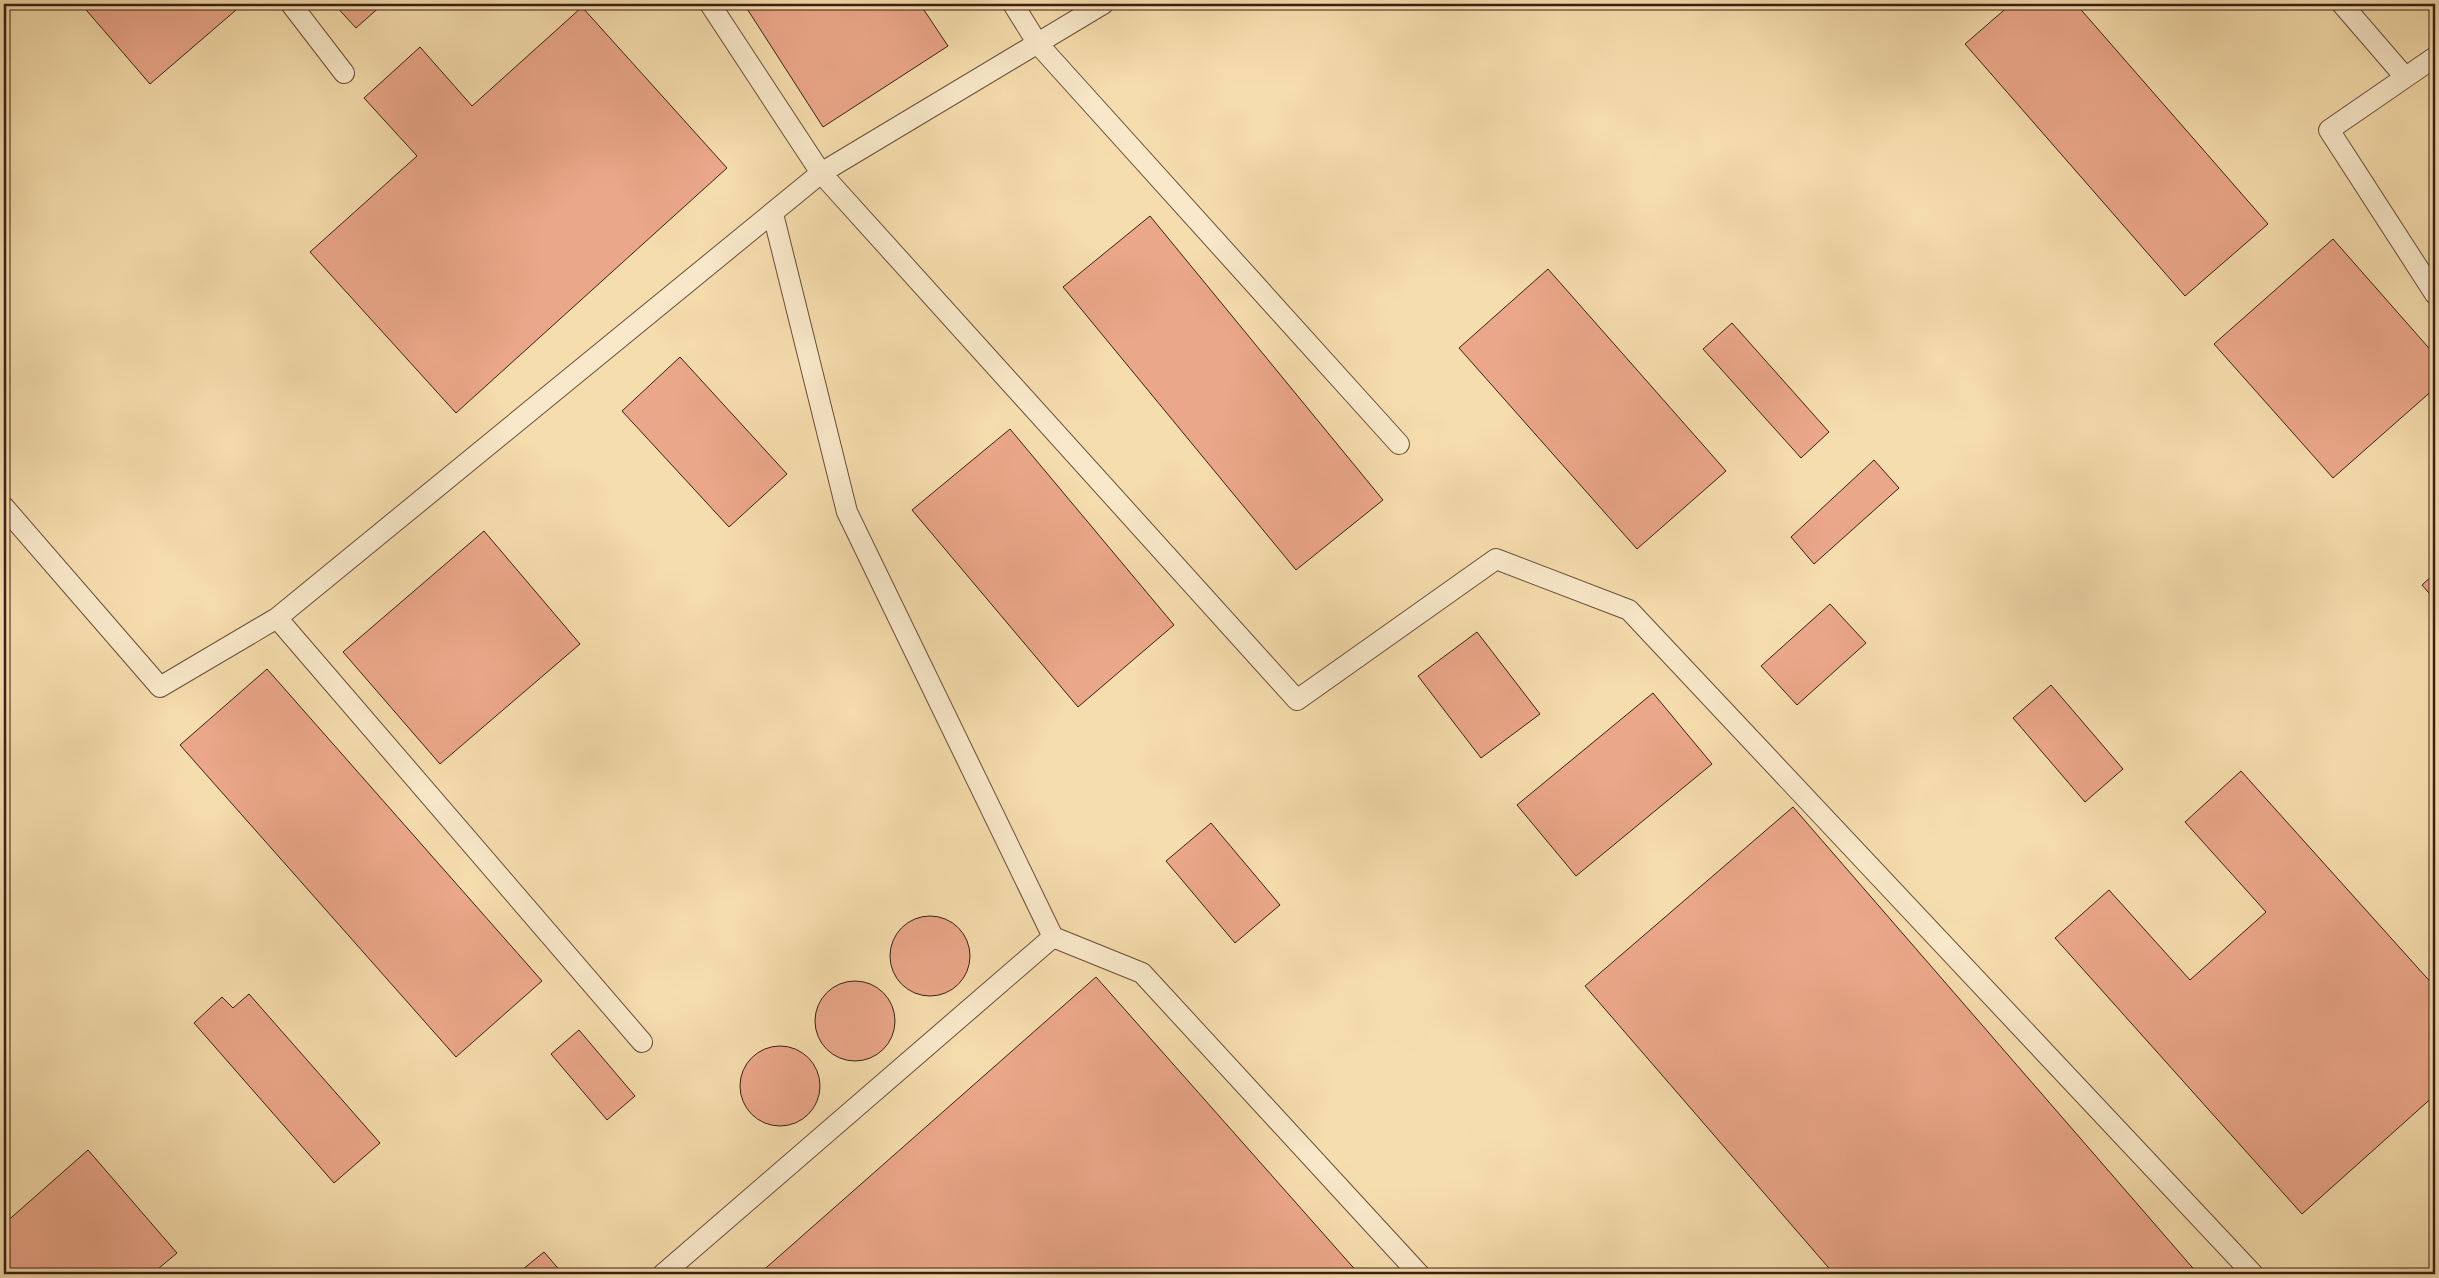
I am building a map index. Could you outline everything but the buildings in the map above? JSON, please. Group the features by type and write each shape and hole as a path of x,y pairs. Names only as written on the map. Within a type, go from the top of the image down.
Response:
{"lane":[{"path":"291,4 344,73"},
{"path":"710,4 821,173 1297,700 1496,559 1629,610 2253,1274"},
{"path":"1012,4 1038,44 1399,444"},
{"path":"4,506 160,687 278,618 821,173 1103,4"},
{"path":"2342,4 2405,77"},
{"path":"2435,57 2329,130 2435,294"},
{"path":"773,214 846,512 1053,937 1142,973 1419,1274"},
{"path":"278,618 642,1042"},
{"path":"663,1274 1053,937"}]}
